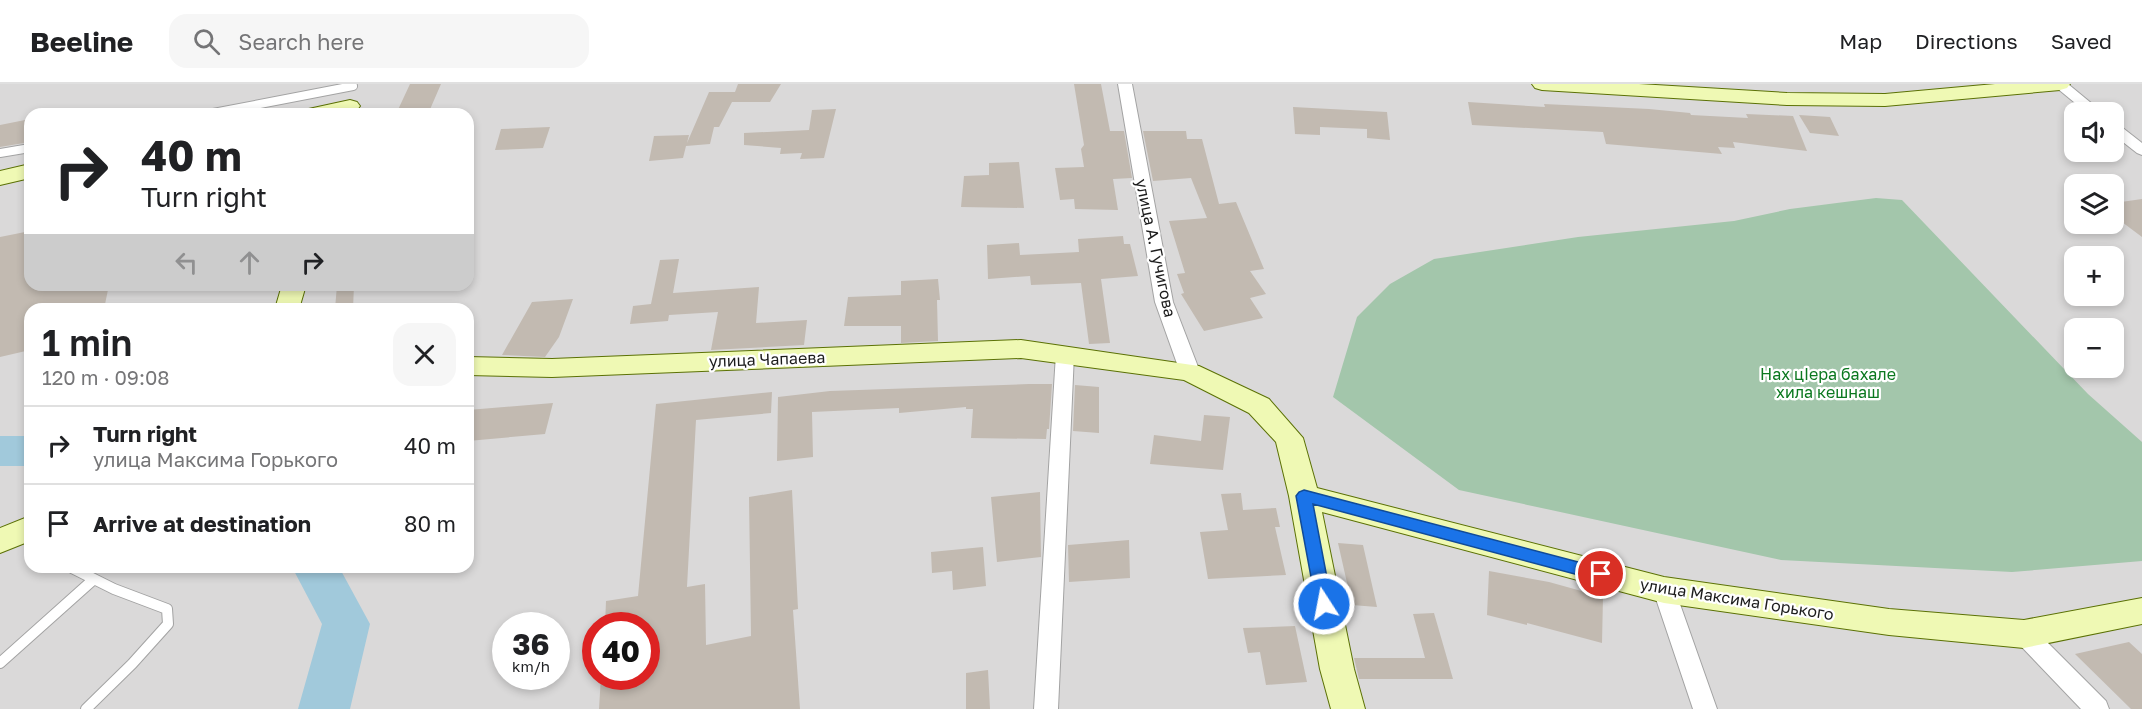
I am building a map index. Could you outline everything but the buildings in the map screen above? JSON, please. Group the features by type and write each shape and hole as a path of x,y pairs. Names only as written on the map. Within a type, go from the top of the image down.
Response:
{"street":[{"name":"улица А. Гучигова","path":"1125,84 1164,302 1190,372"},
{"path":"1542,84 1787,99 1885,100 2059,84 2082,102"},
{"path":"326,108 351,98"},
{"path":"2124,136 2142,150"},
{"path":"0,178 24,172"},
{"name":"улица Чапаева","path":"474,366 552,368 1021,349 1190,372"},
{"path":"1046,709 1057,450 1065,354"},
{"path":"1190,372 1259,406 1289,438 1304,496 1337,669 1348,709"},
{"name":"улица Максима Горького","path":"1304,496 1664,590 1889,622 2024,634 2142,611"},
{"path":"0,541 24,531"},
{"path":"1664,590 1704,709"},
{"path":"2024,634 2097,709"}],"lane":[{"path":"262,108 351,98"},
{"path":"0,153 24,149"},
{"path":"82,573 114,589 167,609 168,624 132,664 86,709"},
{"path":"0,663 94,579"}],"shaded area":[{"path":"0,84 2142,84 2142,709 0,709"}],"green space":[{"name":"Нах цIера бахале хила кешнаш","path":"1876,198 1902,200 2064,369 2064,378 2073,378 2142,442 2142,561 2012,572 1781,560 1459,490 1333,397 1357,317 1390,284 1434,259 1578,237 1734,221 1790,209"}],"waterway":[{"path":"0,451 24,451"},
{"path":"318,573 346,624 324,709"}],"route":[{"path":"1324,604 1304,496 1601,574"}]}
